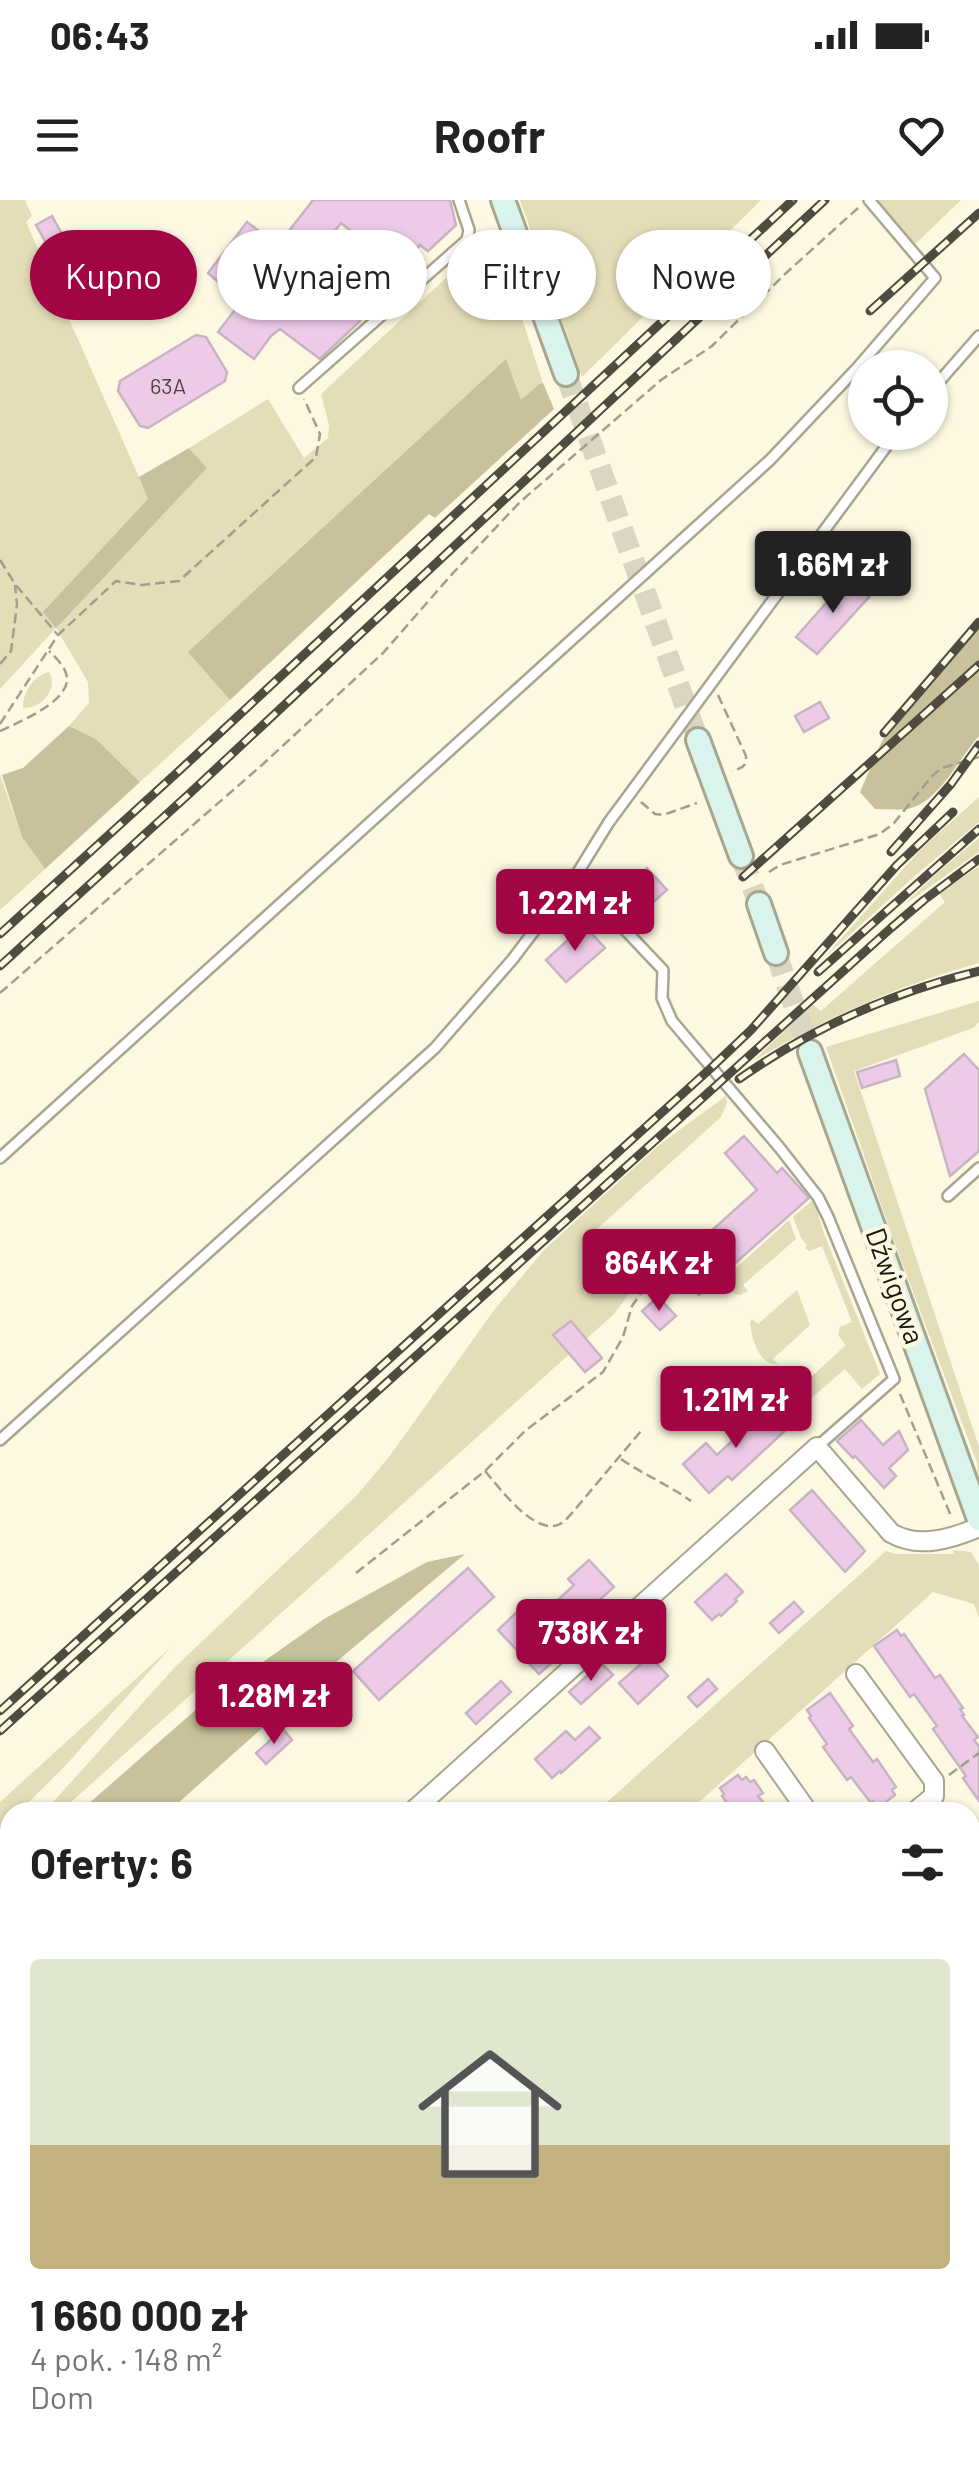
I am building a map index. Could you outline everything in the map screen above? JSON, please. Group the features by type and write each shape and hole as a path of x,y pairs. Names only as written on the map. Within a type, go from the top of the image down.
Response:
{"main road":[{"path":"503,200 566,374"},
{"path":"698,740 741,856"},
{"path":"759,904 776,953"},
{"name":"Dźwigowa","path":"810,1052 979,1519"}],"street":[{"path":"423,1802 817,1448 891,1533 901,1538 918,1543 958,1536 979,1527"},
{"path":"856,1674 935,1784 934,1796 927,1802"},
{"path":"765,1751 801,1802"}],"lane":[{"path":"299,388 467,240 469,230 459,200"},
{"path":"868,200 935,278 878,350"},
{"path":"948,371 979,336"},
{"path":"0,1158 770,460 848,384"},
{"path":"0,1440 435,1048 512,960 630,793 885,450"},
{"path":"574,877 663,970 662,998 672,1021 818,1197 894,1379 817,1448"},
{"path":"948,1196 979,1168"}],"path":[{"path":"0,993 262,765 383,653 520,502 661,380 712,346 868,200"},
{"path":"0,724 58,635 116,580 142,585 179,581 316,457 320,434 299,388"},
{"path":"0,560 58,635"},
{"path":"0,664 12,651 18,604 15,584"},
{"path":"0,731 32,716 66,686 62,665 49,651"},
{"path":"712,683 746,756 744,766 726,773"},
{"path":"769,872 880,834 942,768 979,757"},
{"path":"630,793 655,814 663,815 698,802"},
{"path":"356,1573 485,1471 525,1431 603,1372 623,1337 632,1306 659,1272"},
{"path":"894,1379 954,1523"},
{"path":"485,1471 532,1520 547,1527 560,1524 642,1431"},
{"path":"620,1458 691,1500"},
{"path":"935,1784 979,1753"}],"shaded area":[{"path":"0,200 25,200 32,216 26,222 30,231 30,320 69,320 158,520 207,468 189,448 268,399 304,458 328,438 329,425 321,394 401,320 427,320 427,296 447,277 447,320 522,320 543,383 521,401 506,360 189,652 230,700 140,782 96,739 69,726 89,703 88,682 56,628 0,689"},
{"path":"520,200 761,200 731,230 616,230 616,320 640,320 582,377 562,320 596,320 596,230 531,230"},
{"path":"878,200 961,200 915,244"},
{"path":"506,359 521,400 543,383 554,409 435,518 429,514 230,700 188,652"},
{"path":"189,448 207,468 56,628 43,612 148,499 139,477"},
{"path":"979,626 979,736 929,799 907,809 875,809 860,792 882,741 939,668"},
{"path":"49,672 52,685 46,697 23,708 30,686"},
{"path":"69,726 96,739 140,782 45,869 22,837 2,775 23,768"},
{"path":"0,775 22,837 45,869 0,910"},
{"path":"979,797 979,822 825,957 922,848"},
{"path":"979,838 979,852 904,905 938,872"},
{"path":"979,866 979,963 862,1005 752,1062 812,1004 821,1011 945,902 939,894"},
{"path":"979,1001 979,1022 973,1028 854,1071 979,1447 979,1483 977,1463 826,1047"},
{"path":"726,1096 721,1117 597,1229 641,1278 614,1314 71,1802 53,1802 176,1666 356,1496 389,1457 495,1309 544,1250 659,1145"},
{"path":"814,1199 880,1374 862,1389 845,1369 800,1408 788,1392 805,1376 809,1379 846,1345 838,1335 840,1327 852,1322 822,1246 809,1251 805,1248 793,1217"},
{"path":"789,1220 796,1239 743,1285 748,1291 734,1294 723,1280"},
{"path":"797,1290 810,1325 773,1359 778,1364 771,1363 761,1356 750,1323 752,1319 758,1324"},
{"path":"953,1550 971,1552 979,1565 979,1618 974,1604 933,1592 699,1802 607,1802 886,1551 954,1554"},
{"path":"465,1554 179,1802 90,1802 199,1707 324,1619 427,1562"},
{"path":"171,1647 29,1802 0,1802"}],"building":[{"path":"313,200 450,200 456,225 428,251 427,230 350,230 341,223 336,230 290,230"},
{"path":"52,216 60,230 39,230 36,225"},
{"path":"247,222 258,230 241,230"},
{"path":"217,261 217,281 208,273"},
{"path":"227,320 360,321 320,359 280,329 254,359 218,332"},
{"path":"196,335 206,337 227,372 225,381 148,428 140,426 118,391 120,381"},
{"path":"848,578 869,597 817,654 796,637"},
{"path":"820,702 829,718 804,732 795,716"},
{"path":"647,868 667,890 633,920 614,898"},
{"path":"584,925 605,948 566,982 546,960"},
{"path":"964,1054 979,1070 979,1151 950,1176 925,1089"},
{"path":"896,1060 900,1076 862,1088 857,1072"},
{"path":"744,1136 777,1173 782,1168 809,1198 699,1295 673,1265 757,1190 725,1153"},
{"path":"658,1297 676,1316 660,1330 642,1311"},
{"path":"571,1321 602,1358 585,1372 553,1335"},
{"path":"770,1406 789,1427 732,1480 728,1476 709,1493 683,1464 706,1443 717,1455"},
{"path":"861,1420 883,1445 899,1431 908,1450 889,1468 896,1476 884,1488 837,1441"},
{"path":"812,1490 865,1551 845,1572 790,1510"},
{"path":"589,1560 614,1587 543,1647 555,1660 539,1674 498,1630 517,1612 530,1626 574,1585 568,1579"},
{"path":"468,1568 494,1597 379,1700 353,1671"},
{"path":"726,1574 743,1592 721,1616 712,1620 695,1602"},
{"path":"794,1602 803,1612 779,1633 770,1623"},
{"path":"897,1630 901,1636 904,1634 935,1678 940,1675 978,1737 974,1740 979,1746 979,1801 933,1729 937,1726 914,1694 910,1697 874,1646"},
{"path":"650,1656 668,1676 638,1704 619,1683"},
{"path":"601,1663 613,1675 581,1704 569,1692"},
{"path":"708,1679 717,1689 697,1707 688,1697"},
{"path":"501,1681 511,1692 476,1724 466,1713"},
{"path":"830,1693 853,1726 849,1729 896,1787 892,1790 895,1795 886,1802 870,1802 851,1777 847,1780 823,1747 827,1744 807,1710"},
{"path":"589,1727 600,1738 552,1778 535,1759 566,1731 575,1740"},
{"path":"283,1729 292,1740 266,1764 256,1753"},
{"path":"738,1775 742,1780 746,1777 750,1782 754,1780 763,1793 758,1796 763,1802 726,1802 720,1788"}],"tunnel":[{"path":"566,374 698,740"},
{"path":"741,856 759,904"},
{"path":"776,953 810,1052"}],"railway":[{"path":"0,934 793,200"},
{"path":"0,966 825,200"},
{"path":"870,311 979,213"},
{"path":"884,733 979,622"},
{"path":"743,877 979,665"},
{"path":"891,852 951,784 979,745"},
{"path":"0,1711 711,1068 751,1030 897,865 953,812"},
{"path":"818,972 979,829"},
{"path":"0,1731 891,928 979,859"},
{"path":"739,1079 854,1014 979,971"}]}
